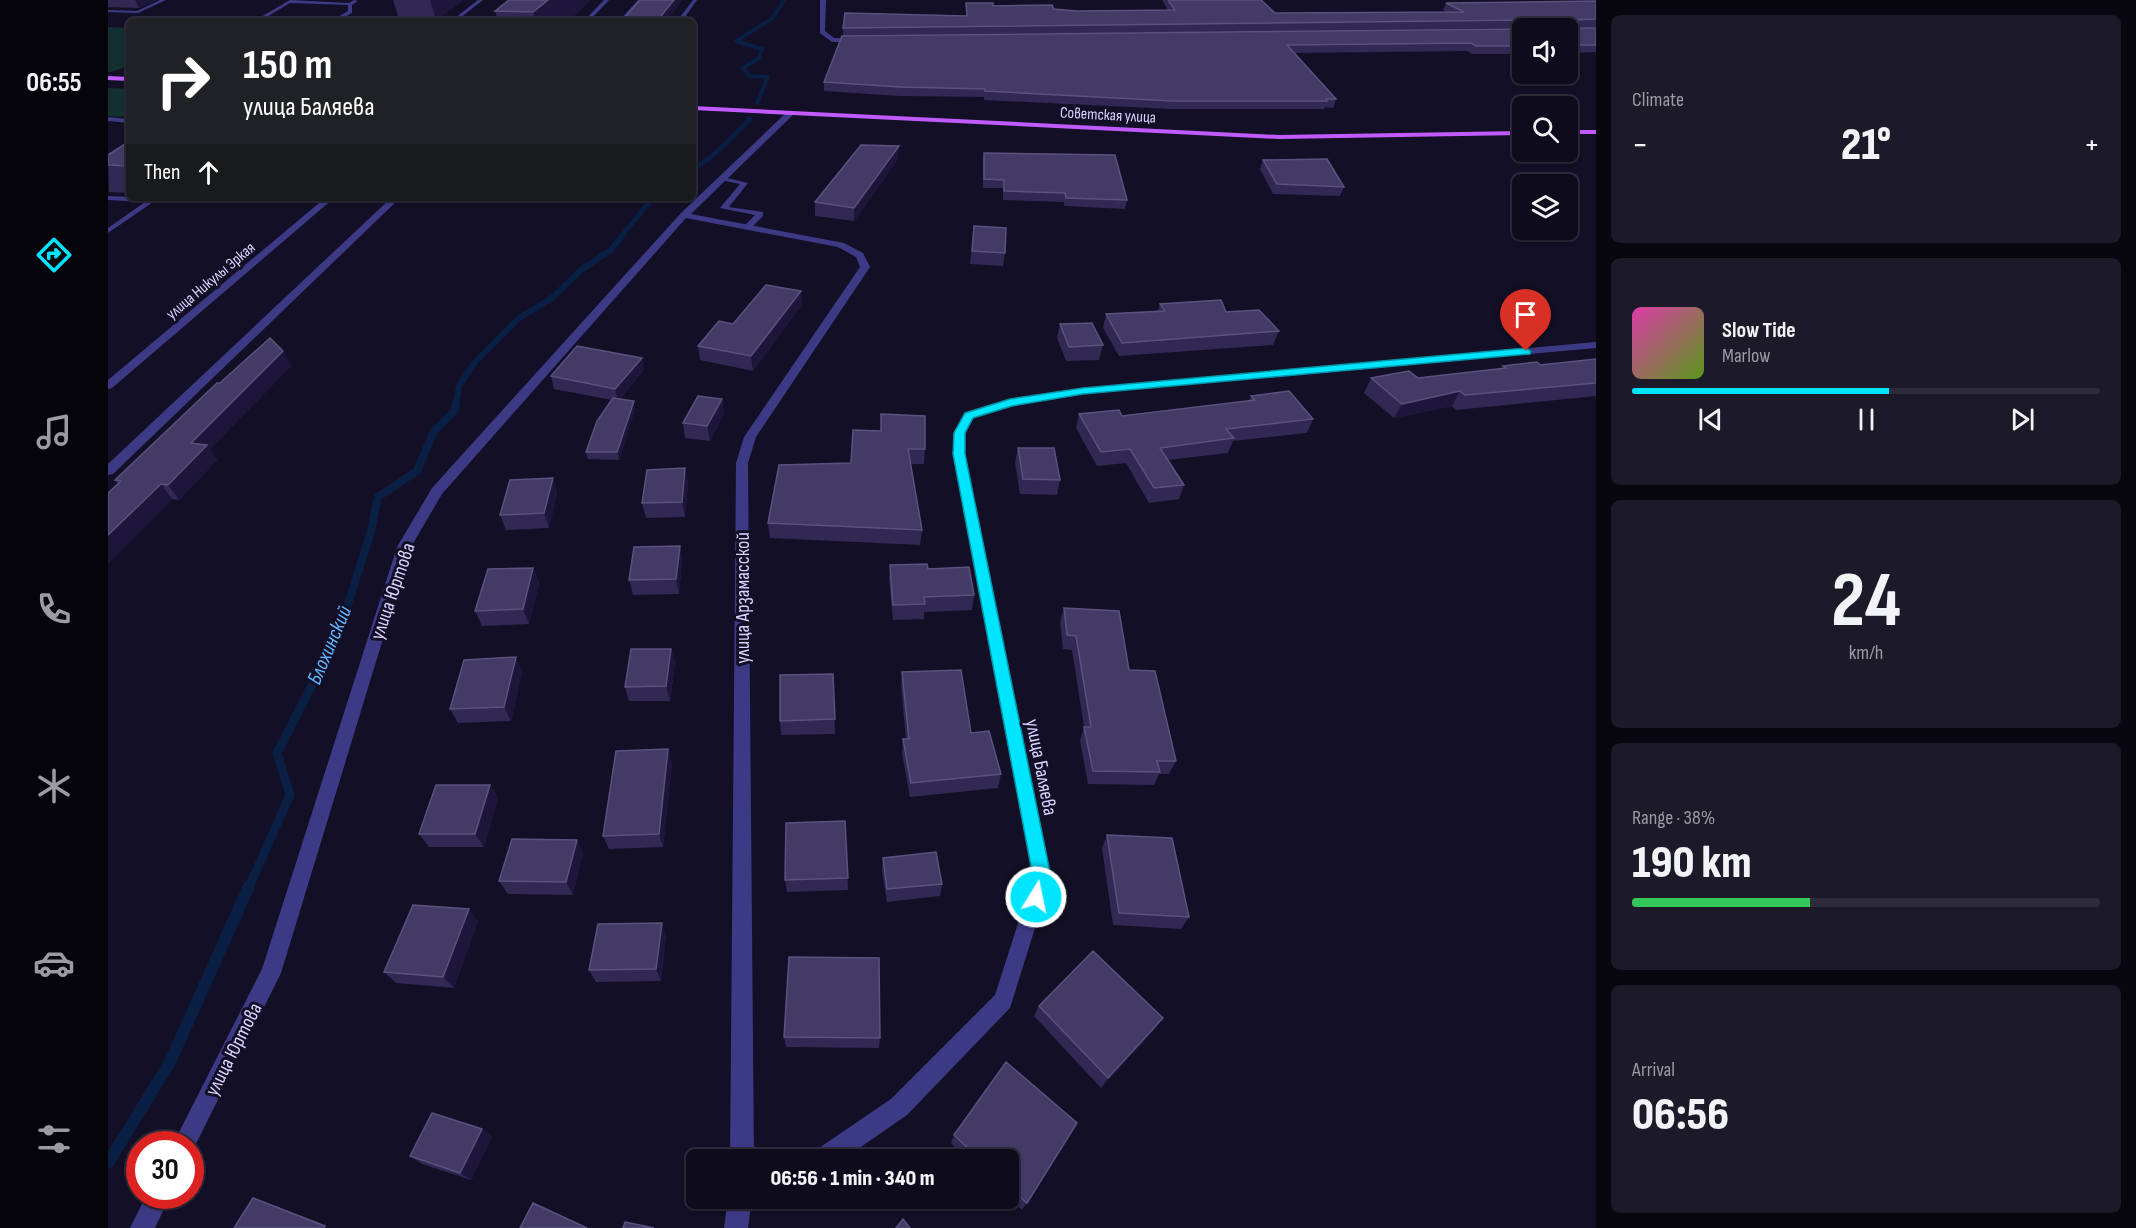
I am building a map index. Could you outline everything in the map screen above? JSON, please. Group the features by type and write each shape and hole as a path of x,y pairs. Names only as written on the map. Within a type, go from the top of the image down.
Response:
{"main road":[{"path":"108,78 126,79"},
{"name":"Советская улица","path":"696,108 1279,137 1512,133"},
{"path":"1578,132 1596,132"}],"street":[{"path":"823,0 822,32 832,40 867,41"},
{"name":"улица Юртова","path":"191,1131 271,973 404,546 437,491 684,215 791,113"},
{"path":"108,120 126,121"},
{"name":"улица Никулы Эркая","path":"108,385 326,201"},
{"path":"108,471 393,201"},
{"name":"улица Арзамасской","path":"684,215 841,245 860,255 865,267 750,437 742,463 742,1149"},
{"name":"улица Баляева","path":"837,1149 899,1107 1003,1001 1042,877 959,454 960,433 968,416 1010,403 1083,391 1596,345"},
{"path":"142,1228 152,1209"},
{"path":"736,1228 739,1209"}],"lane":[{"path":"108,11 138,12 164,0"},
{"path":"261,18 292,1 350,4 357,0"},
{"path":"457,18 481,0"},
{"path":"589,18 607,0"},
{"path":"624,18 641,0"},
{"path":"681,18 695,0"},
{"path":"339,18 350,12 350,4"},
{"path":"723,179 745,183 724,208 760,214 747,227"},
{"path":"108,198 126,199"},
{"path":"108,231 151,201"}],"green space":[{"path":"108,27 126,28 126,67 108,72"},
{"path":"108,88 126,89 126,117 108,116"}],"building":[{"path":"509,0 548,0 533,12 495,11"},
{"path":"640,0 674,0 659,18 625,18"},
{"path":"1168,0 1261,0 1275,13 1464,12 1446,3 1596,1 1596,19 1512,18 1512,20 843,28 845,13 967,16 966,3 993,3 993,6 1052,5 1054,9 1076,11 1175,10"},
{"path":"1578,28 1596,28 1596,45 1578,45"},
{"path":"1512,29 1512,46 1476,46 1471,43 1287,45 1336,99 1326,99 1327,101 1173,101 824,82 842,36"},
{"path":"126,143 126,166 108,165 108,155"},
{"path":"861,145 899,146 854,208 815,202"},
{"path":"984,153 1115,155 1127,200 1066,198 1065,193 1004,191 1004,180 984,179"},
{"path":"1327,159 1344,187 1277,184 1263,160"},
{"path":"974,226 1006,228 1005,253 972,251"},
{"path":"766,285 801,291 751,356 698,346 719,321 733,324"},
{"path":"1221,300 1226,312 1259,310 1279,331 1122,343 1106,314 1165,311 1160,304"},
{"path":"1092,323 1103,345 1069,347 1060,324"},
{"path":"270,338 283,351 191,443 207,445 168,485 161,484 108,535 108,493 121,481 115,480 217,383 220,383"},
{"path":"577,346 642,358 615,389 551,376"},
{"path":"1596,359 1596,383 1465,395 1460,391 1402,404 1371,378 1409,371 1418,378 1506,368 1503,366 1537,362 1540,365"},
{"path":"1289,391 1313,419 1226,429 1234,438 1160,448 1184,485 1154,488 1130,449 1101,452 1079,414 1119,410 1122,416 1255,400 1251,396"},
{"path":"698,396 722,399 707,426 683,423"},
{"path":"613,398 634,401 617,452 586,452 597,421"},
{"path":"881,414 925,416 925,449 908,449 922,530 768,523 779,465 851,463 853,430 881,431"},
{"path":"1018,448 1054,448 1060,480 1023,479"},
{"path":"685,468 682,502 642,503 647,470"},
{"path":"553,478 544,513 500,515 510,480"},
{"path":"680,546 676,579 629,580 634,547"},
{"path":"927,564 928,569 969,567 974,595 924,597 925,604 893,605 890,565"},
{"path":"533,568 523,609 475,611 488,569"},
{"path":"1064,608 1119,611 1129,670 1155,671 1176,761 1157,761 1160,772 1093,771 1084,727 1091,727 1076,636 1067,635"},
{"path":"631,649 671,649 666,686 625,687"},
{"path":"516,657 504,707 450,709 464,660"},
{"path":"961,670 971,733 989,731 1001,774 911,783 903,739 909,739 902,672"},
{"path":"833,674 835,719 780,721 780,675"},
{"path":"668,749 659,834 603,836 616,751"},
{"path":"436,785 490,785 475,834 419,834"},
{"path":"845,821 848,878 785,880 786,823"},
{"path":"1107,835 1172,838 1189,917 1119,913"},
{"path":"512,839 577,840 566,882 499,881"},
{"path":"936,852 942,884 887,889 883,858"},
{"path":"413,905 469,909 443,977 384,972"},
{"path":"662,923 656,969 589,970 598,924"},
{"path":"1093,951 1163,1018 1108,1078 1039,1006"},
{"path":"789,957 879,958 880,1038 784,1037"},
{"path":"1006,1062 1077,1123 1027,1203 1019,1196 1019,1149 969,1149 954,1135"},
{"path":"432,1113 482,1129 460,1173 410,1156"},
{"path":"253,1198 325,1226 324,1228 234,1228"},
{"path":"533,1203 587,1228 520,1228"},
{"path":"903,1219 910,1228 896,1228"},
{"path":"625,1222 654,1228 623,1228"}],"waterway":[{"name":"Блохинский","path":"757,103 768,77 749,76 743,68 759,58 762,49 736,41 773,18 784,0"},
{"name":"Блохинский","path":"696,168 717,152 750,119"},
{"name":"Блохинский","path":"621,237 652,201"},
{"name":"Блохинский","path":"456,405 459,386 475,362 519,318 552,298 581,270 611,250 622,236"},
{"name":"Блохинский","path":"344,617 371,531 378,497 417,471 434,431 455,410 456,403"},
{"name":"Блохинский","path":"249,887 290,795 277,753 339,633 344,616"},
{"name":"Блохинский","path":"108,1163 170,1062 249,886"}],"route":[{"path":"1036,897 1042,877 959,454 960,433 968,416 1010,403 1083,391 1526,351"}]}
